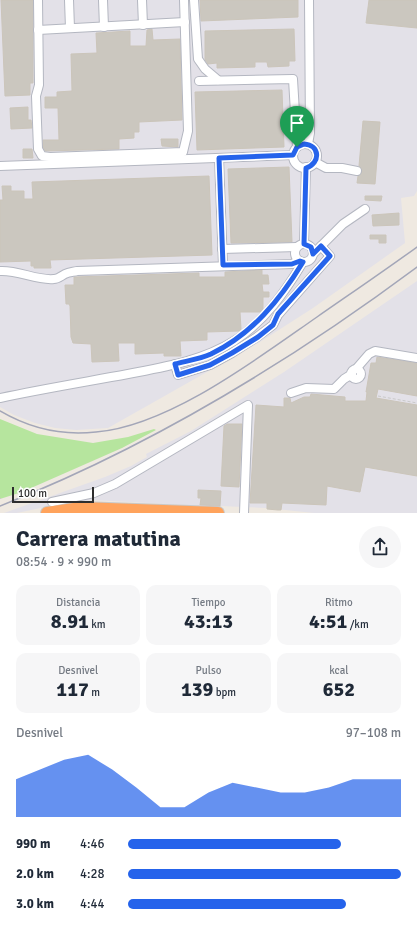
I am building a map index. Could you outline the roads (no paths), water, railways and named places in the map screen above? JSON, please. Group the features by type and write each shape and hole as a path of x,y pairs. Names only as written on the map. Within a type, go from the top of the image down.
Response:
{"highway":[{"path":"47,513 81,508 218,513"}],"lane":[{"path":"38,0 39,85 36,96 38,148 42,156 183,152 188,131 184,0"},
{"path":"69,0 70,28"},
{"path":"103,0 104,27"},
{"path":"142,0 143,25"},
{"path":"194,0 198,59 205,69 218,80"},
{"path":"308,144 310,134 309,0"},
{"path":"38,30 185,22"},
{"path":"0,166 219,158 295,151 304,144 308,144 315,149 317,155 315,162 306,168 298,165 294,161 295,151 294,79 198,81"},
{"path":"219,158 223,265"},
{"path":"315,162 326,168 342,168 357,171"},
{"path":"302,262 295,256 300,246 306,168"},
{"path":"0,271 28,274 38,278 55,279 65,274 77,271 223,265 292,264 310,260 313,254 343,224 365,209"},
{"path":"222,249 300,246 311,247 313,254"},
{"path":"175,364 178,375 210,365 258,337 273,325 278,314 330,256 321,246"},
{"path":"0,398 175,364 209,355 240,337 260,320 292,281 302,262"},
{"path":"292,393 306,388 334,389 344,379 356,372 369,354 375,351 417,358"},
{"path":"52,502 94,493 115,484 248,405 244,513"}],"railway":[{"path":"0,411 34,426 58,432 71,433 96,432 124,427 153,417 212,388 240,370 417,247"},
{"path":"0,506 56,483 164,430 268,369 319,337 417,267"}]}
